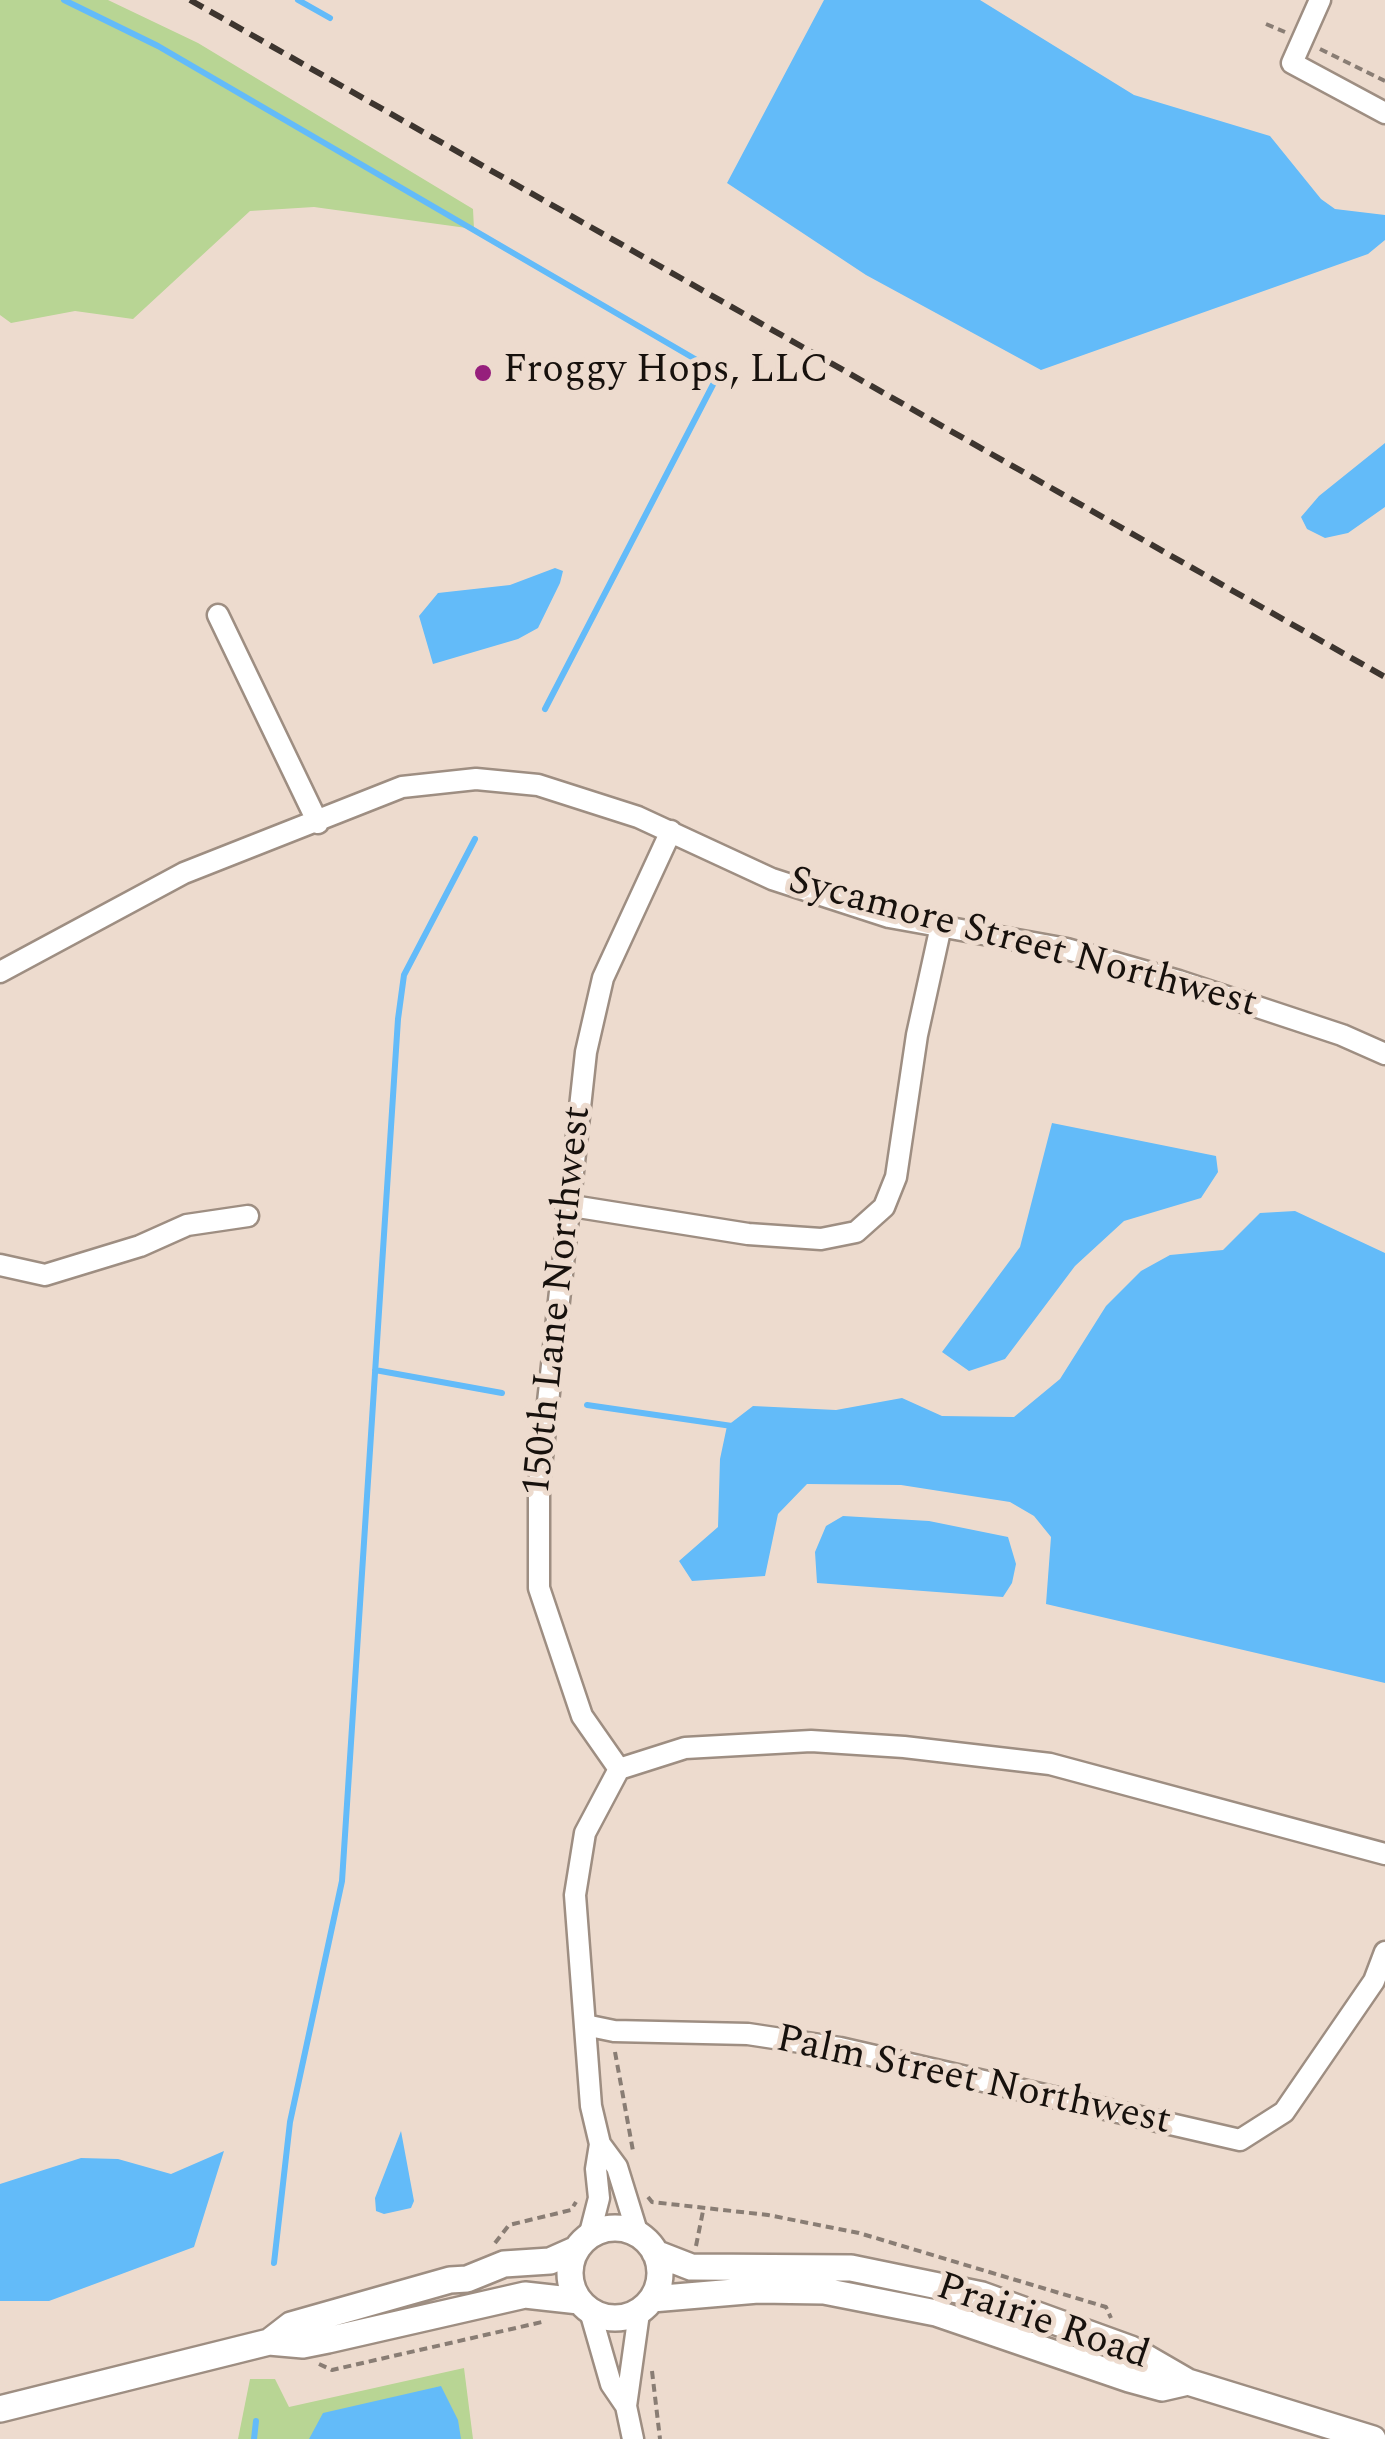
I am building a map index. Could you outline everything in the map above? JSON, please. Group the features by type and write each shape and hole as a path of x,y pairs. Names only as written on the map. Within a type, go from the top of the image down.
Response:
{"street":[{"path":"1320,0 1292,62 1385,114"},
{"path":"218,615 318,823"},
{"name":"Sycamore Street Northwest","path":"0,972 184,873 318,823 402,786 476,780 538,785 672,831 772,879 889,917 1067,948 1179,980 1342,1035 1385,1054"},
{"name":"150th Lane Northwest","path":"619,1770 582,1716 539,1588 539,1485 566,1205 586,1052 604,978 672,831"},
{"path":"566,1205 748,1234 820,1239 856,1232 884,1207 896,1177 918,1035 941,926"},
{"path":"0,1266 45,1274 140,1246 187,1225 248,1216"},
{"path":"626,2406 645,2306 660,2277 616,2167 600,2144 590,2106 575,1895 585,1833 619,1770 685,1748 810,1741 1050,1764 1385,1854"},
{"name":"Palm Street Northwest","path":"585,2025 614,2031 748,2034 840,2048 1240,2140 1284,2112 1374,1981 1385,1952"},
{"path":"600,2144 596,2169 600,2198 570,2276 585,2306 611,2384 626,2406 634,2439"},
{"name":"Prairie Road","path":"269,2342 291,2325 450,2280 467,2279 504,2264 550,2261 613,2228 691,2267 851,2268 982,2295 1131,2349 1188,2382 1373,2439"},
{"name":"Prairie Road","path":"0,2409 269,2342 315,2342 525,2295 585,2306 619,2319 645,2306 758,2290 824,2292 936,2313 1162,2388 1188,2382"}],"path":[{"path":"1266,24 1385,81"},
{"path":"614,2031 618,2085 634,2155"},
{"path":"467,2279 509,2225 571,2210 580,2196"},
{"path":"316,2363 332,2370 433,2344 556,2320"},
{"path":"651,2365 660,2439"}],"green space":[{"path":"0,0 108,0 198,43 473,209 474,229 314,207 250,211 133,319 75,311 11,323 0,315"},
{"path":"464,2368 473,2439 238,2439 250,2379 275,2379 289,2407"}],"water":[{"path":"824,0 980,0 1134,95 1270,136 1321,199 1335,209 1385,215 1385,240 1368,254 1041,370 866,275 727,183"},
{"path":"1385,443 1385,507 1348,533 1325,538 1307,529 1301,517 1319,496"},
{"path":"555,568 563,571 560,583 538,628 518,639 433,664 419,616 438,593 510,585"},
{"path":"1052,1123 1216,1156 1218,1172 1201,1198 1124,1221 1075,1266 1005,1359 969,1371 942,1352 1020,1247"},
{"path":"1295,1211 1385,1253 1385,1683 1046,1604 1051,1537 1034,1516 1010,1502 901,1485 807,1484 778,1514 765,1576 692,1581 679,1561 718,1527 720,1459 727,1426 753,1406 836,1410 902,1398 942,1416 1014,1417 1060,1379 1106,1306 1141,1271 1170,1255 1223,1250 1260,1213"},
{"path":"843,1516 929,1521 1008,1537 1016,1564 1012,1583 1003,1597 817,1583 815,1552 826,1526"},
{"path":"401,2131 414,2201 411,2208 384,2214 376,2211 375,2198"},
{"path":"224,2151 194,2247 49,2301 0,2301 0,2184 81,2158 118,2159 171,2174"},
{"path":"441,2386 458,2420 461,2439 309,2439 323,2413"}],"waterway":[{"path":"64,0 158,46 719,373 545,709"},
{"path":"298,0 330,18"},
{"path":"274,2263 290,2122 342,1881 404,975 475,839"},
{"path":"375,1370 502,1393"},
{"path":"587,1405 732,1426"},
{"path":"254,2439 256,2421"}],"railway":[{"path":"190,0 1385,677"}],"place":[{"name":"Froggy Hops, LLC","path":"483,373"}]}
